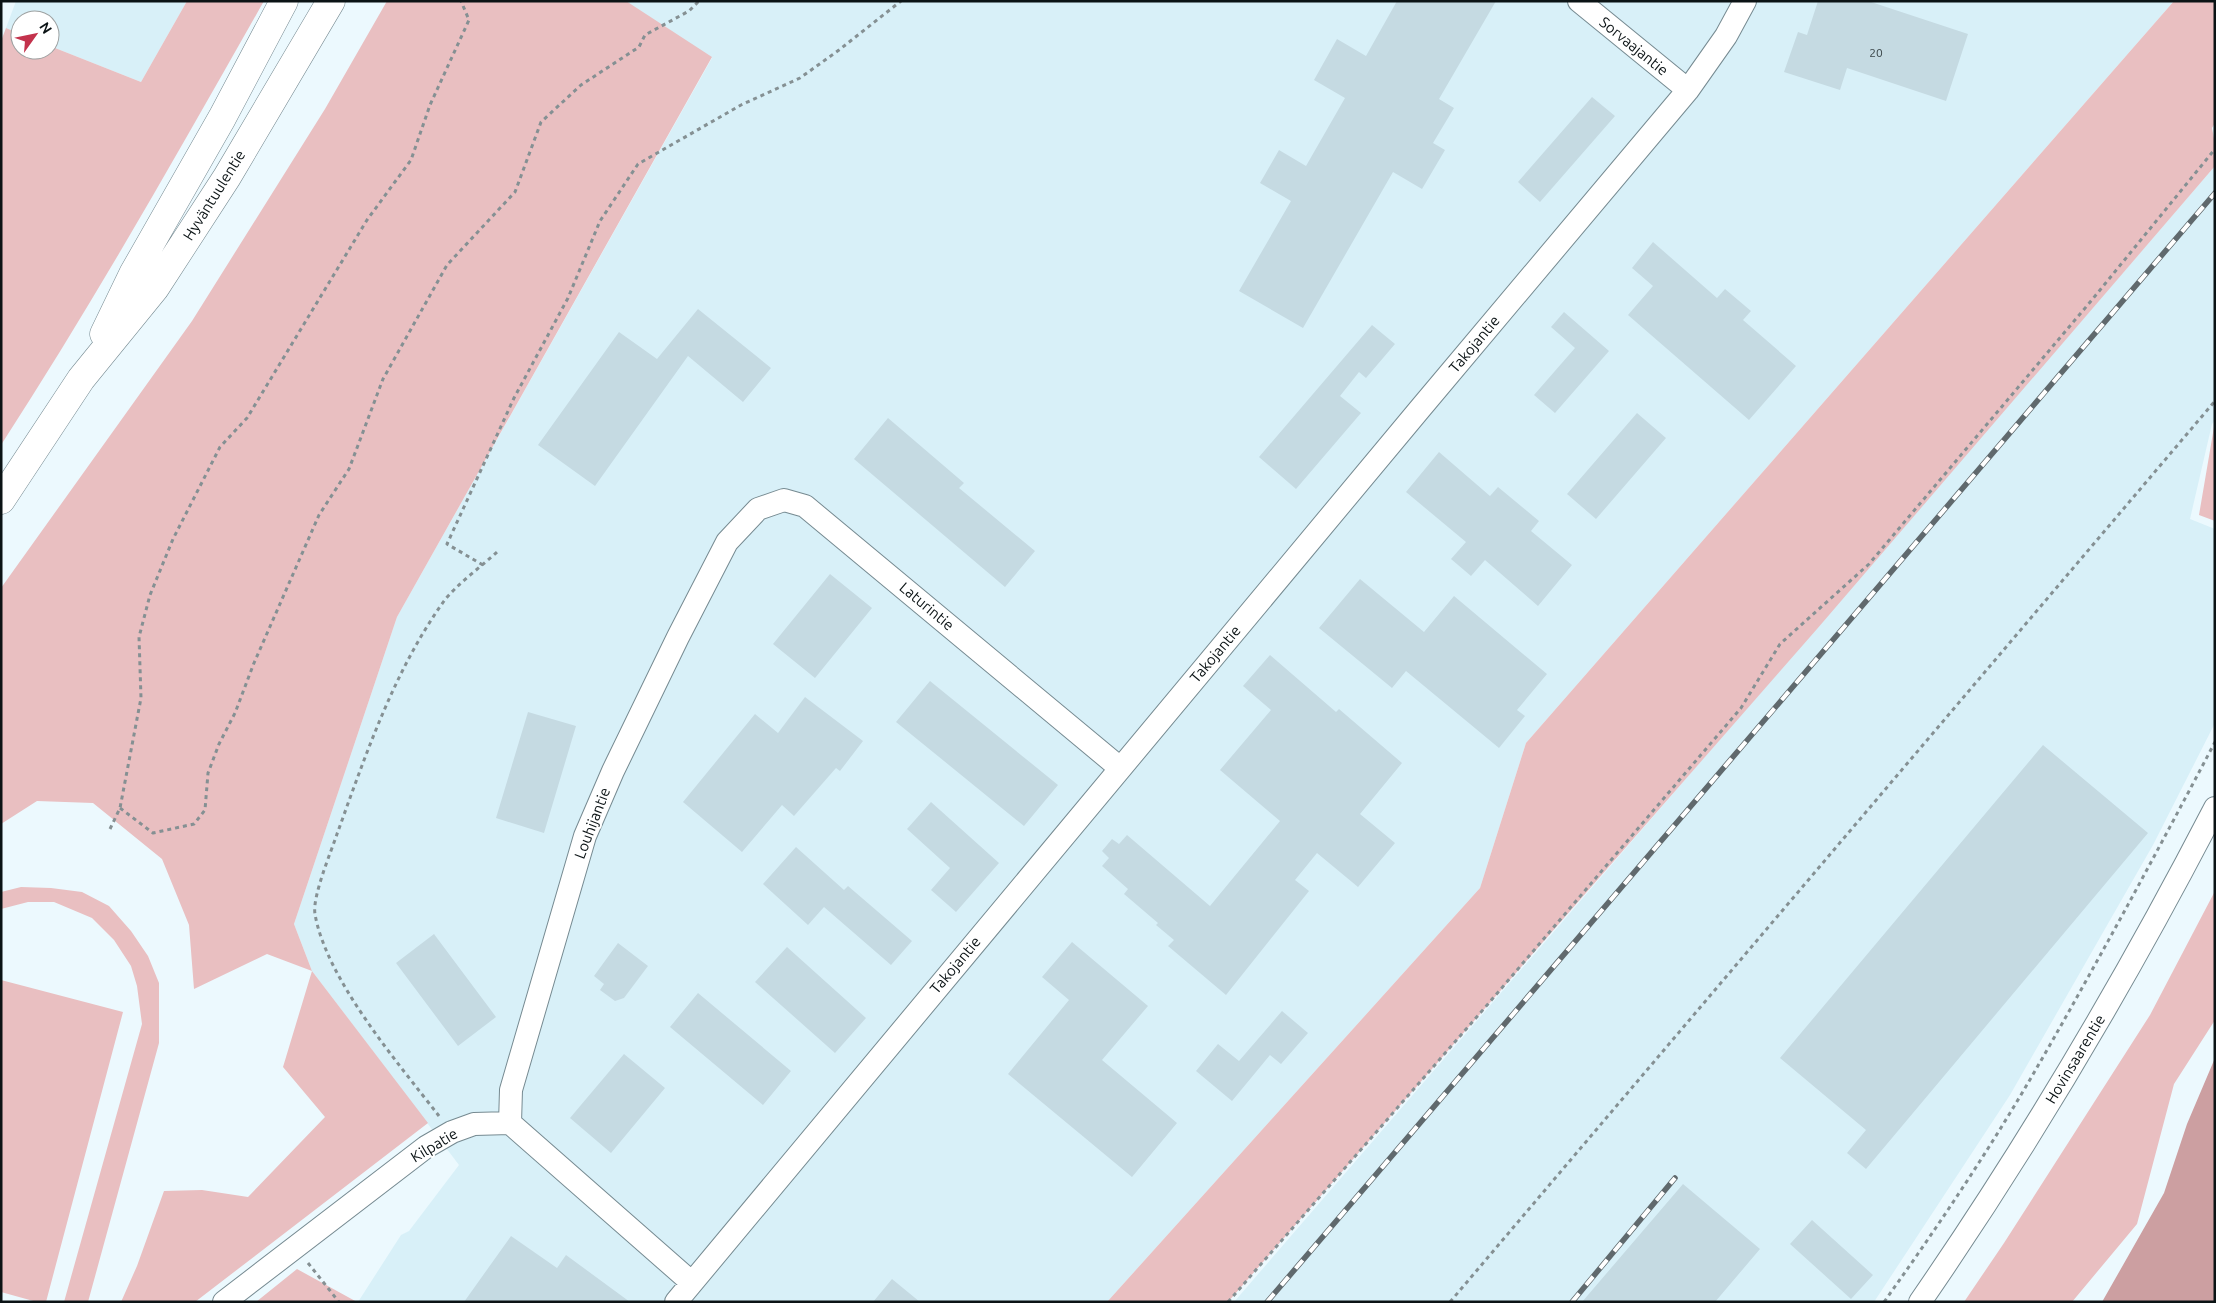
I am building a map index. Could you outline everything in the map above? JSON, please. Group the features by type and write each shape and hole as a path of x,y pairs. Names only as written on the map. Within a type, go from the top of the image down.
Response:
{"highway":[{"name":"Hyväntuulentie","path":"82,379 133,274 222,118 284,1"},
{"name":"Hyväntuulentie","path":"1,500 82,379 155,288 226,177 331,1"}],"street":[{"name":"Sorvaajantie","path":"1579,1 1688,90"},
{"name":"Takojantie","path":"676,1302 1688,90 1726,36 1745,1"},
{"name":"Laturintie","path":"727,542 758,509 784,500 805,506 1120,768"},
{"name":"Louhijantie","path":"510,1123 511,1090 584,836 613,771 727,542"},
{"name":"Hovinsaarentie","path":"1920,1302 2029,1137 2115,992 2215,808"},
{"name":"Kilpatie","path":"224,1302 426,1146 452,1132 474,1124 510,1123"},
{"path":"510,1123 691,1282"}],"path":[{"path":"110,829 120,808 140,698 139,636 150,595 173,539 220,447 247,418 367,220 411,160 430,105 469,20 461,1"},
{"path":"120,808 153,833 194,824 205,810 208,772 319,515 349,469 383,379 448,265 515,192 541,122 581,85 639,47 645,35 689,11 699,1"},
{"path":"483,565 447,544 514,398 568,298 600,221 638,164 741,105 800,78 839,50 900,1"},
{"path":"1228,1302 1707,749 1741,708 1780,644 1869,564 2085,308 2215,148"},
{"path":"1450,1302 2215,401"},
{"path":"452,1132 398,1064 342,982 322,944 314,912 322,875 372,736 409,658 446,600 497,552"},
{"path":"1884,1302 1967,1179 2038,1066 2129,904 2215,742"},
{"path":"296,1247 339,1302"}],"shaded area":[{"path":"16,1 187,1 141,82 60,50 60,10 13,10"},
{"path":"187,1 264,1 103,280 1,445 1,41 6,28 10,30 10,60 60,60 60,50 141,82"},
{"path":"387,1 626,1 712,57 397,617 294,924 312,971 267,954 194,989 189,925 162,859 93,803 37,801 1,824 1,588 192,321 325,109"},
{"path":"621,1 2174,1 1526,743 1480,888 1107,1302 358,1302 401,1235 409,1231 459,1165 312,971 294,924 397,617 712,58"},
{"path":"2174,1 2215,1 2215,123 2212,128 2215,144 2215,166 1817,629 1228,1302 1107,1302 1480,888 1526,743"},
{"path":"10,17 10,30 6,28"},
{"path":"2215,166 2215,420 2212,424 2190,519 2215,529 2215,723 2153,845 2010,1095 1874,1302 1234,1302"},
{"path":"2215,427 2215,521 2199,515"},
{"path":"21,887 82,892 109,906 131,931 148,956 159,983 159,1043 88,1302 64,1302 142,1024 137,986 131,966 114,940 92,918 54,902 28,902 1,909 1,892"},
{"path":"2215,891 2215,1020 2174,1084 2137,1224 2072,1302 1964,1302 2150,1015"},
{"path":"312,971 428,1123 195,1302 121,1302 137,1266 164,1191 202,1190 248,1197 325,1117 283,1067"},
{"path":"1,980 123,1012 46,1302 37,1302 1,1292"},
{"path":"2215,1058 2215,1302 2102,1302 2164,1193 2187,1124"},
{"path":"297,1269 357,1302 256,1302"}],"building":[{"path":"1397,1 1496,1 1439,99 1454,108 1433,143 1445,150 1422,189 1393,172 1303,328 1239,291 1291,201 1260,183 1279,150 1306,166 1345,98 1314,80 1337,39 1366,56"},
{"path":"1818,1 1868,1 1968,34 1946,101 1847,68 1840,90 1784,72 1798,32 1807,35"},
{"path":"1592,97 1615,116 1540,202 1518,182"},
{"path":"1653,242 1717,298 1725,289 1751,311 1743,320 1796,366 1749,420 1628,315 1653,286 1632,268"},
{"path":"698,309 771,368 743,402 688,356 595,486 538,445 619,332 657,359"},
{"path":"1564,312 1609,351 1555,413 1534,395 1575,348 1551,327"},
{"path":"1372,325 1395,344 1366,378 1359,372 1340,396 1361,413 1296,489 1259,457"},
{"path":"1637,413 1666,438 1596,519 1567,494"},
{"path":"888,418 964,483 959,488 1035,551 1005,587 854,459"},
{"path":"1439,452 1490,496 1498,487 1539,521 1531,531 1572,565 1538,606 1485,560 1471,576 1451,559 1466,542 1406,492"},
{"path":"830,574 872,608 815,678 773,644"},
{"path":"1360,579 1424,632 1454,596 1547,674 1517,710 1525,716 1499,748 1406,671 1392,688 1319,628"},
{"path":"1270,655 1336,712 1339,709 1402,763 1360,814 1395,843 1358,887 1317,853 1295,880 1309,891 1226,995 1168,946 1174,940 1156,925 1158,923 1124,894 1128,889 1102,866 1109,858 1102,851 1112,839 1119,844 1127,835 1210,906 1280,821 1220,770 1271,710 1243,686"},
{"path":"930,681 1058,785 1024,826 896,722"},
{"path":"805,697 863,741 840,771 836,768 794,816 782,805 742,852 683,802 755,714 778,733"},
{"path":"528,712 576,726 544,833 496,818"},
{"path":"2043,745 2148,833 1866,1169 1847,1153 1866,1130 1780,1058"},
{"path":"931,802 999,863 956,912 931,890 950,868 907,829"},
{"path":"796,847 844,890 848,886 912,941 891,965 824,907 808,925 763,884"},
{"path":"434,934 496,1017 458,1046 396,963"},
{"path":"1072,942 1148,1006 1102,1060 1177,1123 1132,1177 1008,1074 1069,1000 1042,977"},
{"path":"618,943 648,966 624,998 615,1001 600,990 604,984 594,976"},
{"path":"787,947 866,1018 835,1053 755,982"},
{"path":"698,993 791,1071 763,1105 670,1027"},
{"path":"1282,1011 1308,1033 1281,1064 1270,1055 1232,1101 1196,1071 1218,1044 1239,1061"},
{"path":"624,1054 665,1088 611,1153 570,1118"},
{"path":"1683,1184 1760,1249 1715,1302 1582,1302"},
{"path":"1812,1220 1873,1275 1851,1299 1790,1244"},
{"path":"511,1236 557,1268 566,1255 630,1302 464,1302"},
{"path":"892,1279 920,1302 873,1302"}],"railway":[{"path":"1267,1302 2215,193"},
{"path":"1572,1302 1675,1178"}]}
